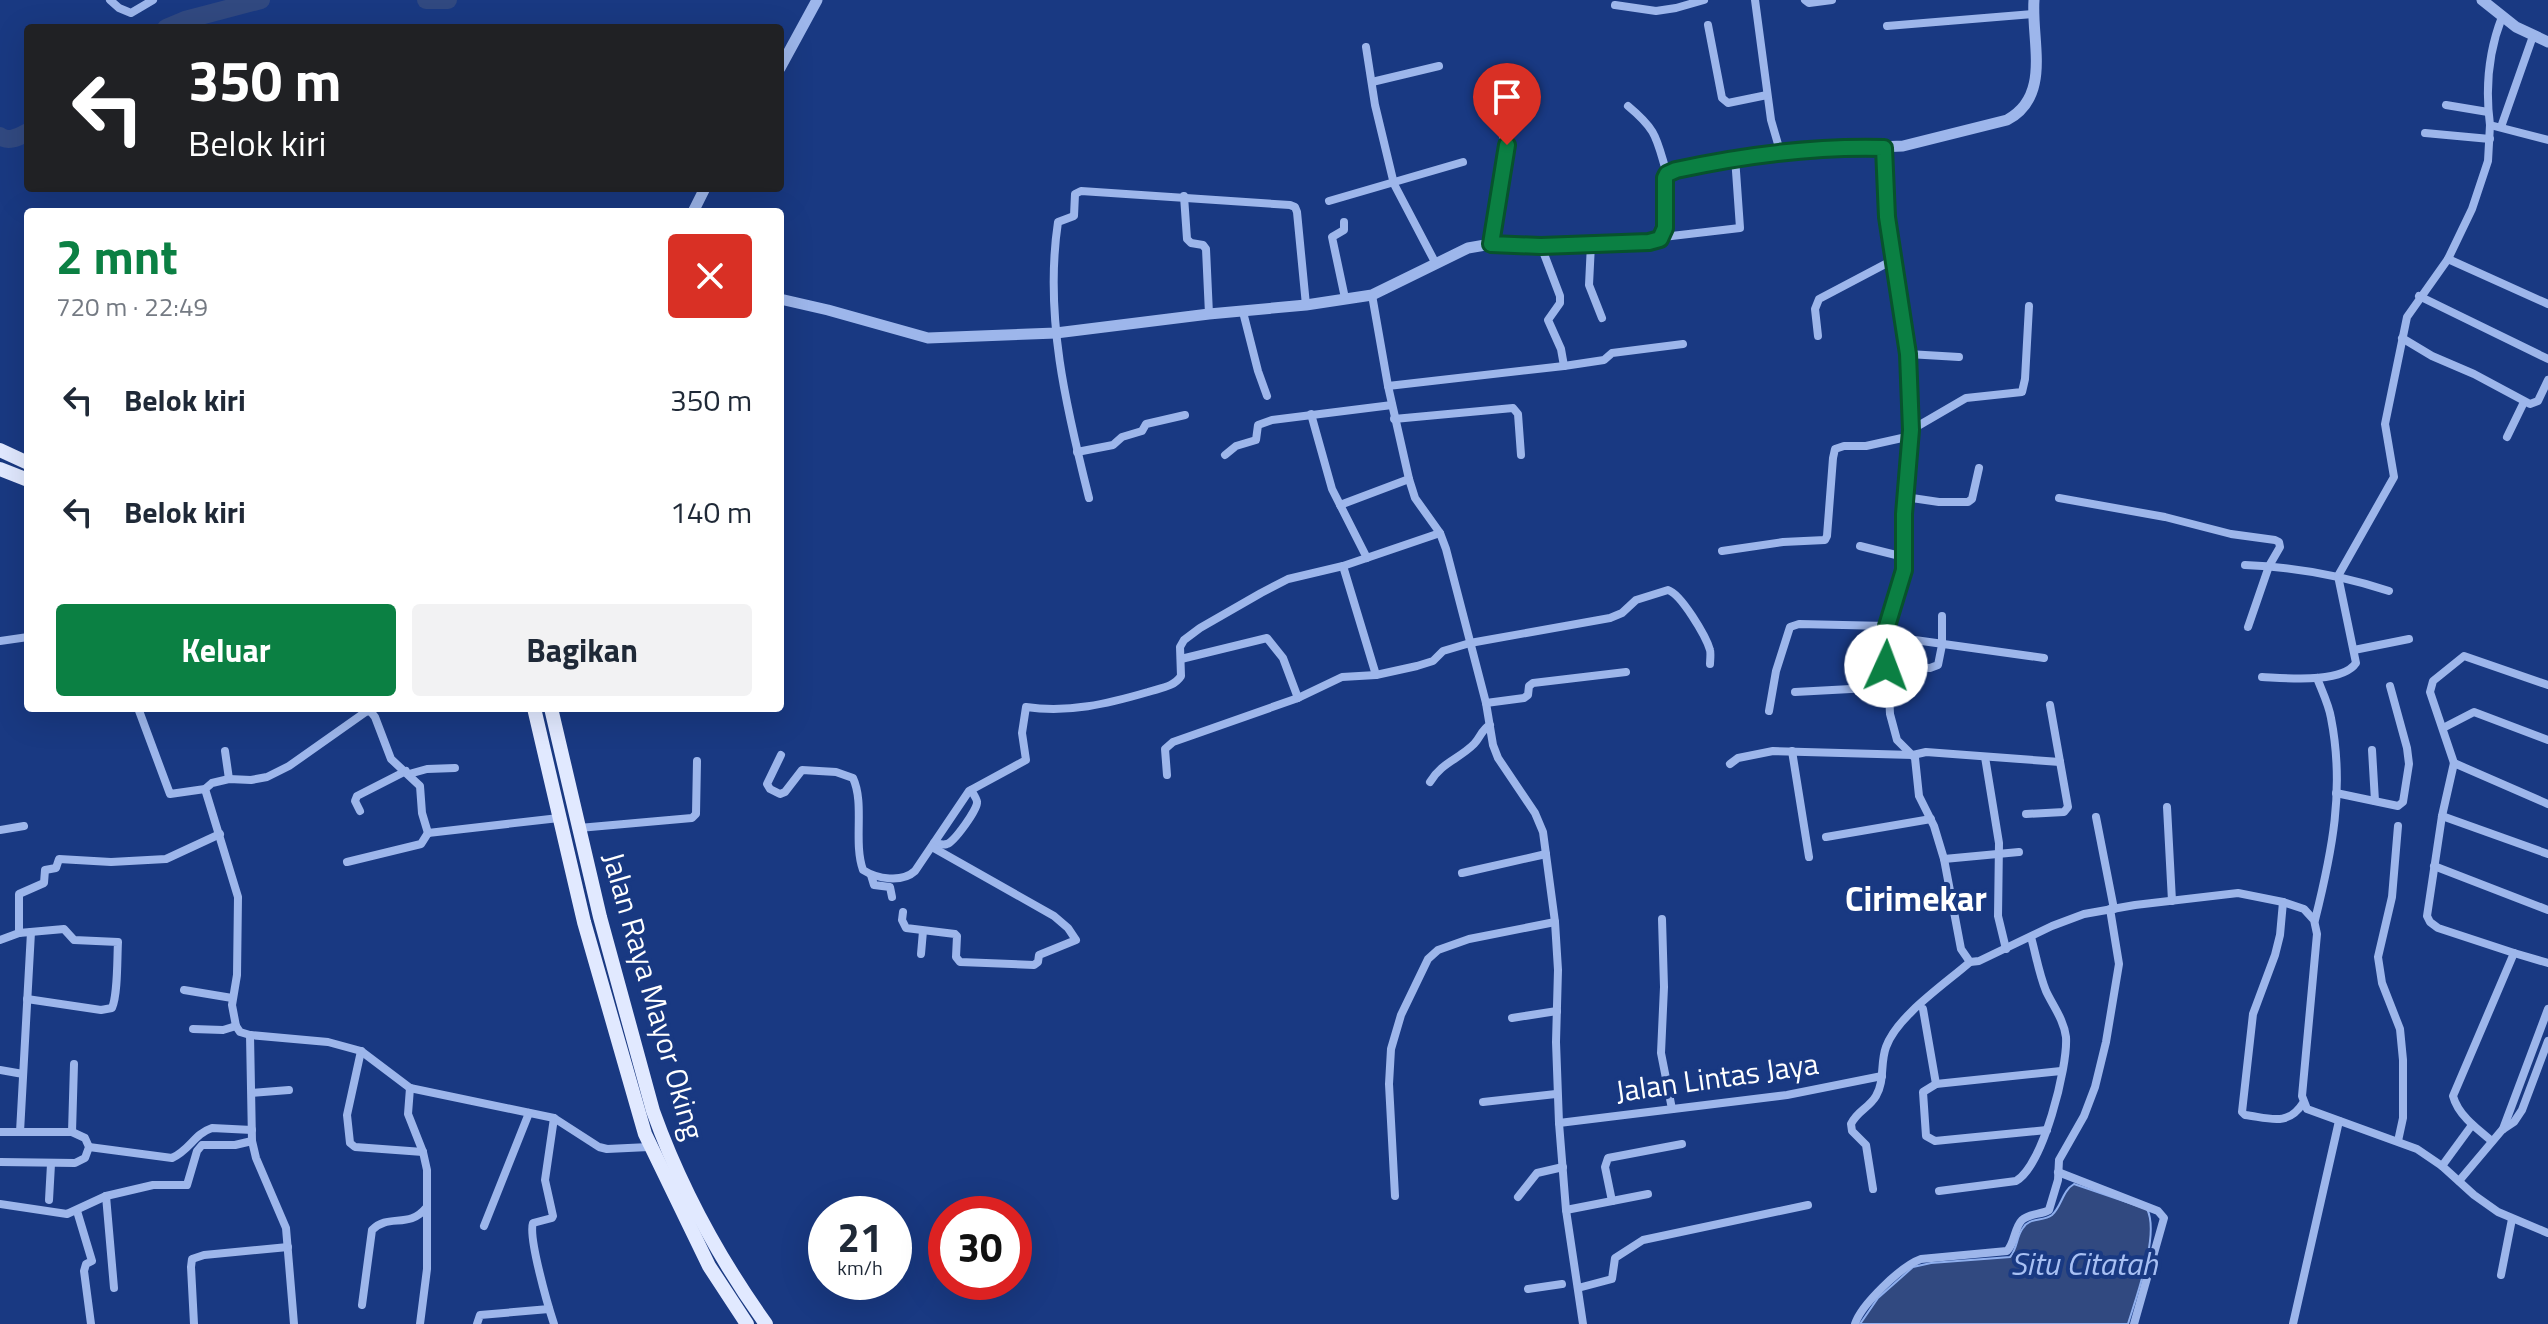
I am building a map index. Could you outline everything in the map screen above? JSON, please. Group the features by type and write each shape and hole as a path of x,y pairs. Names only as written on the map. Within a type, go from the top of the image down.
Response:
{"main road":[{"path":"0,450 24,461"},
{"path":"0,469 24,478"},
{"name":"Jalan Raya Mayor Oking","path":"535,712 584,922 649,1147 709,1266 747,1324"},
{"name":"Jalan Raya Mayor Oking","path":"552,712 600,917 636,1054 663,1141 721,1260 766,1324"},
{"path":"584,922 600,917"}],"street":[{"path":"110,0 131,13 153,0"},
{"path":"784,61 817,0"},
{"path":"1615,5 1656,11 1704,0"},
{"path":"1755,0 1771,120 1780,151"},
{"path":"1805,0 1809,3 1832,0"},
{"path":"1667,174 1735,157 1780,151 1884,148 1939,138 2007,120 2019,113 2032,93 2037,62 2034,0"},
{"path":"2489,1 2502,17 2548,42"},
{"path":"1887,26 2033,14"},
{"path":"2262,677 2317,678 2353,669 2356,663 2338,576 2394,477 2385,424 2407,317 2448,259 2476,197 2488,161 2490,125 2486,93 2491,48 2502,17"},
{"path":"1708,25 1722,98 1728,103 1767,95"},
{"path":"2501,127 2533,36"},
{"path":"1366,47 1394,184 1436,264"},
{"path":"1372,82 1439,66"},
{"path":"2446,105 2488,112"},
{"path":"1628,106 1655,133 1667,174 1663,237"},
{"path":"1491,244 1507,153 1499,118"},
{"path":"2490,125 2548,140"},
{"path":"2425,133 2490,139"},
{"path":"1884,148 1887,217 1908,354 1911,433 1905,497 1903,576 1886,636 1888,687 1894,731 1901,745 1913,755 1919,796 1931,819 1944,859 1958,939 1970,962"},
{"path":"784,300 928,338 1056,333 1306,305 1372,295 1468,248 1491,244 1541,246 1649,242 1663,237 1740,228 1735,157"},
{"path":"1329,201 1463,162"},
{"path":"1089,498 1077,452 1056,333 1052,261 1058,222 1074,216 1075,194 1081,191 1239,199 1295,207 1306,305"},
{"path":"1184,196 1187,239 1206,249 1209,314"},
{"path":"1344,222 1344,230 1332,237 1345,298"},
{"path":"1591,244 1589,285 1602,318"},
{"path":"1541,246 1560,296 1560,303 1548,320 1561,349 1564,366"},
{"path":"2448,259 2548,304"},
{"path":"1818,336 1815,309 1819,299 1893,260"},
{"path":"1372,295 1394,419 1409,479 1415,498 1440,533 1449,558 1486,703 1493,745 1498,758 1540,823 1555,922 1558,970 1556,1094 1566,1210 1583,1324"},
{"path":"2419,296 2548,359"},
{"path":"1722,551 1783,542 1825,540 1835,449 1866,446 1911,433 1966,398 2022,392 2029,306"},
{"path":"1243,312 1267,396"},
{"path":"2402,338 2530,404 2538,401 2548,380"},
{"path":"1388,386 1564,366 1604,360 1617,352 1683,344"},
{"path":"1908,354 1959,357"},
{"path":"2507,437 2524,402"},
{"path":"1225,455 1236,446 1256,440 1259,424 1311,414 1392,405"},
{"path":"1394,419 1513,408 1518,414 1521,455"},
{"path":"1311,414 1325,470 1367,558"},
{"path":"1077,452 1113,445 1122,437 1140,432 1146,424 1185,415"},
{"path":"1905,497 1968,502 1972,499 1979,468"},
{"path":"1340,505 1409,479"},
{"path":"2059,498 2279,542 2280,547 2269,566 2248,627"},
{"path":"781,755 767,784 780,794 802,770 836,772 853,778 863,870 871,875 891,878 909,876 971,790 1025,761 1022,733 1026,707 1060,710 1107,704 1172,684 1181,676 1180,647 1200,628 1288,579 1343,566 1440,533"},
{"path":"1860,546 1904,557"},
{"path":"2245,565 2313,570 2349,577 2389,591"},
{"path":"1343,566 1376,675"},
{"path":"1167,775 1164,752 1169,744 1298,698 1342,677 1376,675 1431,662 1443,651 1470,643 1610,618 1622,613 1636,600 1668,590 1677,595 1694,620 1710,649 1710,664"},
{"path":"1886,666 1933,667 1940,661 1942,616"},
{"path":"1769,711 1776,671 1790,627 1799,624 1887,626"},
{"path":"1886,636 2044,658"},
{"path":"0,641 24,638"},
{"path":"1181,659 1267,638 1283,658 1298,698"},
{"path":"2354,650 2409,639"},
{"path":"2548,685 2464,656 2431,685 2430,692 2454,763 2442,816 2428,909 2430,922 2438,928 2548,963"},
{"path":"1486,703 1524,698 1533,683 1626,672"},
{"path":"2283,902 2275,955 2253,1014 2242,1112 2283,1120 2295,1114 2303,1103 2317,934 2314,920 2333,842 2336,793 2331,715 2317,678"},
{"path":"2336,793 2401,805 2409,764 2406,738 2390,686"},
{"path":"1795,692 1888,687"},
{"path":"2026,814 2064,812 2068,809 2050,705"},
{"path":"139,712 168,793 205,789 212,783 229,779 259,779 283,770 364,712"},
{"path":"347,862 421,844 428,833 422,813 420,786 391,759 371,712"},
{"path":"2443,728 2474,712 2548,740"},
{"path":"1430,782 1439,769 1474,745 1482,730 1490,725"},
{"path":"2372,750 2375,801"},
{"path":"225,751 229,779"},
{"path":"1792,751 1809,857"},
{"path":"1730,764 1758,752 1792,751 1913,755 1926,752 2060,762"},
{"path":"1985,757 1996,817 1998,916 2006,949"},
{"path":"579,828 692,818 696,814 697,761"},
{"path":"2454,763 2548,804"},
{"path":"360,811 355,801 357,796 408,772 455,768"},
{"path":"205,789 235,881 239,907 237,975 232,1012 240,1032 328,1042 361,1051 410,1088 554,1118 599,1147 617,1150 649,1147"},
{"path":"933,845 951,843 972,816 977,802 971,790"},
{"path":"2167,807 2172,901"},
{"path":"2442,816 2548,854"},
{"path":"1855,1324 1862,1309 1914,1262 2011,1249 2023,1219 2049,1210 2061,1154 2084,1116 2095,1087 2119,964 2096,817"},
{"path":"428,833 559,818"},
{"path":"1826,837 1931,819"},
{"path":"0,830 24,826"},
{"path":"2398,826 2392,897 2378,967 2400,1029 2403,1118 2398,1141"},
{"path":"19,933 19,894 44,883 45,870 56,868 59,859 111,862 166,859 220,834"},
{"path":"903,912 902,920 906,928 955,934 958,961 1034,965 1039,955 1076,940 1068,928 1046,911 933,845"},
{"path":"1944,859 2019,852"},
{"path":"1462,873 1546,854"},
{"path":"2434,866 2548,910"},
{"path":"871,875 874,885 890,887 892,897"},
{"path":"1873,1189 1866,1145 1852,1131 1851,1124 1859,1110 1875,1098 1886,1046 1897,1029 1970,962 1985,959 2067,920 2112,909 2172,901 2238,893 2304,909 2314,920"},
{"path":"1662,919 1664,987 1661,1053 1672,1109"},
{"path":"1395,1196 1389,1084 1391,1049 1401,1015 1428,959 1438,950 1469,939 1555,922"},
{"path":"0,940 19,933 67,929 74,940 118,942 112,1008 101,1010 27,999"},
{"path":"921,954 923,931"},
{"path":"20,1132 31,932"},
{"path":"1939,1191 2019,1180 2040,1151 2066,1048 2064,1029 2043,983 2031,937"},
{"path":"2492,1141 2472,1125 2456,1105 2453,1096 2514,953"},
{"path":"184,990 232,998"},
{"path":"1923,1009 1936,1084"},
{"path":"2502,1130 2548,1009"},
{"path":"1512,1018 1557,1011"},
{"path":"193,1029 223,1030 236,1026"},
{"path":"250,1035 252,1141 256,1158 286,1228 294,1324"},
{"path":"2459,1181 2522,1110 2548,1041"},
{"path":"361,1051 347,1115 350,1143 355,1147 423,1152"},
{"path":"72,1132 74,1064"},
{"path":"0,1070 23,1074"},
{"path":"2047,1130 1932,1141 1926,1136 1923,1096 1926,1089 1936,1084 2061,1071"},
{"name":"Jalan Lintas Jaya","path":"1559,1123 1787,1095 1882,1076"},
{"path":"410,1088 408,1114 427,1170 427,1269 420,1324"},
{"path":"252,1093 289,1090"},
{"path":"1483,1102 1556,1094"},
{"path":"2303,1103 2311,1111 2417,1149 2498,1212 2548,1233"},
{"path":"484,1226 529,1113"},
{"path":"554,1118 545,1180 553,1216 533,1223 531,1227 532,1242 554,1324"},
{"path":"2293,1324 2339,1121"},
{"path":"2442,1166 2472,1125"},
{"path":"89,1147 172,1158 183,1153 205,1130 252,1130"},
{"path":"0,1132 72,1132 85,1138 89,1147 85,1158 80,1161 51,1164 0,1162"},
{"path":"0,1204 67,1214 106,1196 153,1185 187,1185 197,1151 202,1145 235,1145 252,1141"},
{"path":"1612,1201 1605,1167 1608,1158 1682,1144"},
{"path":"49,1200 51,1164"},
{"path":"1518,1197 1540,1171 1563,1167"},
{"path":"2058,1172 2158,1211 2164,1218 2134,1324"},
{"path":"1566,1210 1648,1194"},
{"path":"106,1196 114,1288"},
{"path":"1528,1289 1564,1283 1609,1282 1614,1276 1617,1255 1643,1240 1808,1205"},
{"path":"362,1305 372,1230 385,1222 410,1220 426,1207"},
{"path":"77,1211 92,1261 86,1264 84,1271 91,1324"},
{"path":"2501,1275 2512,1219"},
{"path":"194,1324 192,1259 204,1255 288,1247"},
{"path":"477,1324 480,1315 549,1309"}],"water":[{"name":"Situ Citatah","path":"2074,1184 2147,1209 2151,1234 2149,1249 2128,1324 1860,1324 1878,1298 1913,1267 2010,1257 2026,1225 2052,1215"}],"waterway":[{"path":"176,24 261,0"},
{"path":"426,0 448,0"},
{"path":"0,136 11,139 24,134"}],"district":[{"name":"Cirimekar","path":"1916,899"}],"route":[{"path":"1507,145 1491,244 1516,246 1649,242 1660,239 1665,233 1665,178 1672,171 1780,151 1884,148 1887,217 1908,354 1911,430 1904,514 1904,570 1887,626 1886,666"}]}
